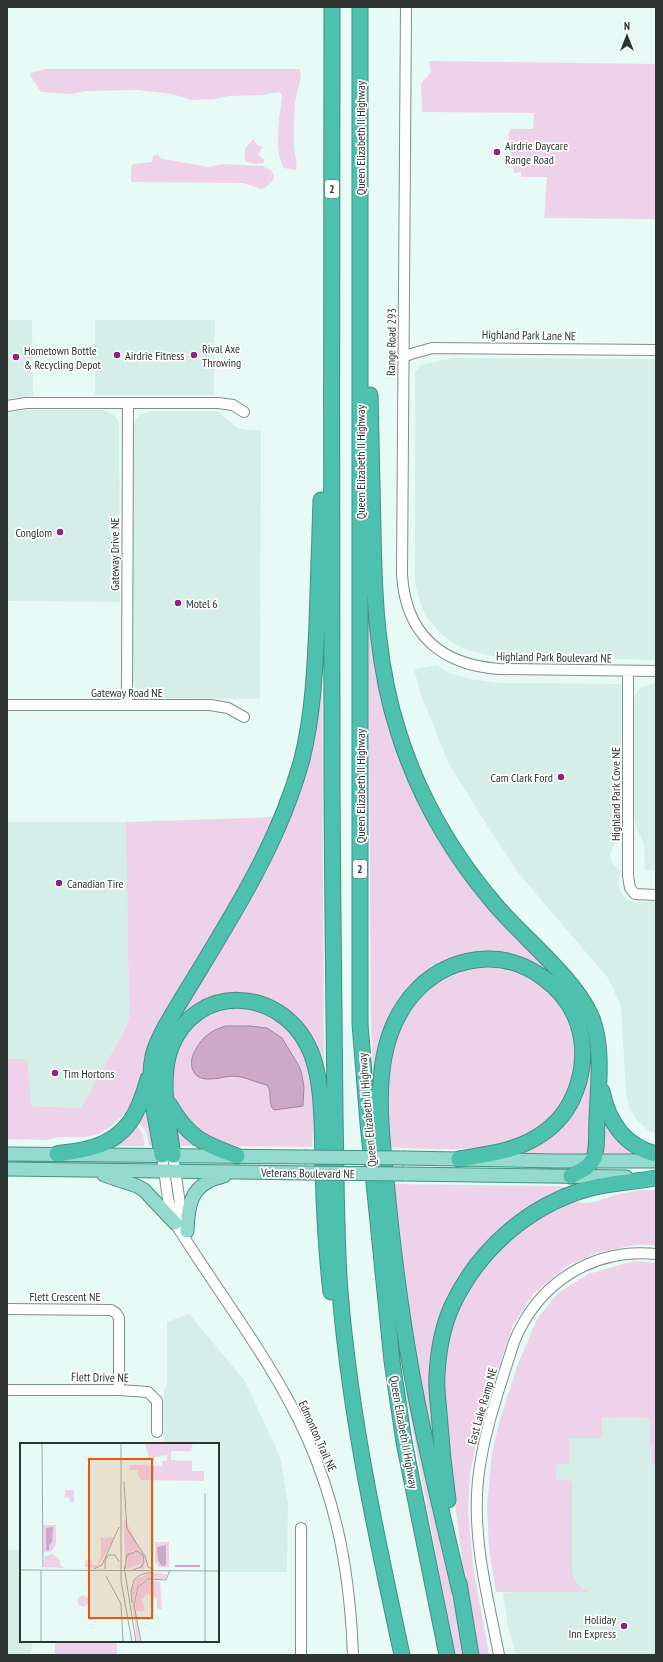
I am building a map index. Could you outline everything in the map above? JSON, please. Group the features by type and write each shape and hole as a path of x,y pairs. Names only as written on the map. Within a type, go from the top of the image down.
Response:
{"highway":[{"name":"2","path":"332,7 331,366 333,956 339,1278 349,1373 359,1446 373,1523 402,1655"},
{"name":"Queen Elizabeth II Highway","path":"360,7 360,1024 368,1123 392,1361 404,1442 447,1655"},
{"path":"360,76 367,255 374,589 381,664 400,739 420,790 443,834 493,902 563,976 578,994 591,1016 598,1046 596,1150 589,1166 571,1176"},
{"path":"57,1154 93,1148 109,1141 124,1130 137,1112 141,1104 154,1052 160,1036 265,857 285,813 302,758 315,679 324,442 331,366"},
{"path":"459,1159 503,1152 528,1143 548,1130 562,1116 574,1096 581,1074 582,1049 578,1023 567,1003 556,988 537,973 503,960 487,959 462,962 441,970 421,984 405,1003 391,1033 384,1056 382,1075 382,1136 400,1304 412,1378 460,1592"},
{"path":"167,1155 167,1100 165,1066 174,1039 184,1026 204,1008 236,1000 248,1000 264,1004 279,1012 294,1024 310,1048 318,1071 327,1255 340,1374 352,1448 373,1523"},
{"path":"598,1066 604,1102 610,1118 620,1133 632,1143 656,1154"},
{"path":"151,1068 151,1084 167,1155"},
{"path":"167,1100 181,1124 195,1137 207,1145 237,1156"},
{"path":"471,1655 460,1592 442,1454 437,1378 441,1339 452,1306 473,1270 493,1244 516,1224 540,1208 587,1189 656,1178"}],"main road":[{"name":"Veterans Boulevard NE","path":"7,1154 592,1161 656,1160"},
{"name":"Veterans Boulevard NE","path":"7,1169 656,1178"},
{"path":"89,1170 137,1186 150,1195 175,1223"},
{"path":"187,1231 190,1200 196,1190 213,1178 239,1172"}],"street":[{"name":"Range Road 293","path":"406,7 403,585 406,601 414,621 432,644 452,658"},
{"name":"Highland Park Lane NE","path":"404,357 432,348 656,350"},
{"path":"7,406 26,403 218,403 233,405 244,412"},
{"name":"Gateway Drive NE","path":"127,705 128,403"},
{"name":"Highland Park Boulevard NE","path":"452,658 478,667 495,669 656,671"},
{"name":"Highland Park Cove NE","path":"628,671 627,854 630,888 635,894 656,895"},
{"name":"Gateway Road NE","path":"7,704 210,705 228,708 244,717"},
{"name":"Edmonton Trail NE","path":"167,1155 169,1171 169,1203 175,1223 286,1397 308,1440 323,1477 340,1539 348,1580 353,1655"},
{"name":"Edmonton Trail NE","path":"169,1171 193,1252"},
{"name":"East Lake Ramp NE","path":"498,1655 480,1554 477,1496 480,1462 485,1441 514,1342 519,1330 532,1309 544,1295 569,1274 596,1261 617,1255 631,1253 656,1254"},
{"name":"Flett Crescent NE","path":"7,1309 104,1309 111,1310 116,1313 119,1322 119,1390"},
{"name":"Flett Drive NE","path":"7,1390 119,1390 148,1392 153,1396 157,1406 157,1432"},
{"path":"301,1528 301,1655"}],"shaded area":[{"path":"429,61 656,64 656,219 544,218 547,177 521,177 521,172 514,173 508,135 511,129 533,129 534,113 422,112 421,84 431,72"},
{"path":"45,69 300,69 301,73 295,101 294,126 294,149 297,164 296,170 284,168 279,152 278,133 282,95 279,92 263,95 229,96 213,99 192,100 172,94 138,90 87,91 71,94 41,92 30,73"},
{"path":"253,139 257,145 263,147 258,154 264,160 263,163 255,164 245,161 245,149"},
{"path":"158,154 159,157 163,159 208,167 223,164 262,166 271,170 274,175 274,179 266,187 261,189 243,183 131,182 131,167 133,164 152,162 153,156"},
{"path":"7,320 32,320 33,396 7,399"},
{"path":"95,320 215,320 214,395 95,395"},
{"path":"453,358 656,359 656,660 491,656 467,650 451,642 442,635 426,617 415,584 415,370 418,370 420,365"},
{"path":"24,410 103,410 115,416 119,423 120,602 7,601 7,413"},
{"path":"150,411 219,412 237,428 261,430 260,699 151,698 144,696 135,687 133,678 133,428 140,415"},
{"path":"368,618 372,618 426,815 572,993 589,1030 592,1050 591,1146 586,1153 582,1155 516,1154 547,1137 588,1050 566,992 485,953 463,955 438,965 414,982 403,994 386,1028 375,1086 373,1075 371,1019"},
{"path":"322,662 324,1072 269,1000 193,1009 176,1020 292,803"},
{"path":"437,665 449,673 471,679 499,683 621,684 621,831 610,854 612,863 621,872 618,882 620,891 627,900 637,903 656,901 656,1133 649,1131 636,1119 630,1109 626,1093 621,1006 608,978 520,875 479,813 448,762 421,695 414,669"},
{"path":"656,683 656,870 645,870 644,844 636,827 633,810 633,698 641,687"},
{"path":"277,817 230,907 205,944 164,1012 144,1065 137,1097 130,1114 124,1114 113,1125 98,1134 86,1137 59,1137 46,1140 7,1139 7,1059 23,1059 28,1063 31,1106 81,1108 125,1029 129,1017 126,822"},
{"path":"7,822 126,822 129,1017 125,1029 81,1108 31,1106 23,1059 7,1059"},
{"path":"473,965 499,965 518,968 536,978 557,998 571,1023 578,1050 578,1065 571,1089 564,1102 548,1122 535,1132 519,1139 501,1144 462,1149 386,1147 386,1076 392,1042 405,1011 426,985"},
{"path":"228,1006 252,1008 270,1014 283,1023 297,1040 307,1061 313,1082 314,1106 312,1147 222,1146 199,1131 176,1107 171,1088 170,1069 185,1029 204,1014"},
{"path":"226,1026 267,1028 282,1038 301,1071 304,1086 303,1106 274,1110 271,1105 270,1091 267,1085 237,1076 207,1079 197,1076 191,1064 193,1054 208,1034 216,1029"},
{"path":"148,1099 155,1146 148,1146 146,1132 136,1121"},
{"path":"601,1109 639,1155 600,1154"},
{"path":"173,1123 199,1145 178,1146"},
{"path":"135,1124 140,1129 144,1139 144,1146 109,1146"},
{"path":"394,1184 558,1186 564,1187 566,1191 529,1209 449,1302 436,1437 433,1440 430,1438 414,1355 395,1211"},
{"path":"640,1190 656,1190 656,1245 635,1245 596,1253 567,1266 533,1294 513,1325 480,1424 470,1473 468,1510 473,1566 489,1655 474,1655 450,1463 443,1392 446,1348 457,1310 473,1279 495,1250 527,1223 570,1199 581,1203 586,1203"},
{"path":"634,1261 656,1263 656,1463 652,1463 650,1418 602,1417 602,1438 569,1438 569,1464 557,1464 556,1479 571,1481 572,1483 572,1570 577,1583 588,1592 496,1592 489,1549 487,1506 492,1453 499,1423 518,1364 537,1319 558,1293 588,1274"},
{"path":"656,1284 656,1655 516,1655 508,1627 503,1593 513,1592 500,1517"},
{"path":"189,1314 245,1381 280,1457 288,1503 287,1572 219,1572 219,1443 164,1443 164,1390 167,1384 167,1322"},
{"path":"410,1388 464,1655 455,1655 405,1389"},
{"path":"7,1550 20,1550 20,1642 33,1642 30,1655 7,1655"},
{"path":"55,1642 117,1642 117,1655 55,1655"}],"place":[{"name":"Airdrie Daycare Range Road","path":"497,152"},
{"name":"Airdrie Fitness","path":"117,355"},
{"name":"Rival Axe Throwing","path":"194,355"},
{"name":"Hometown Bottle & Recycling Depot","path":"16,357"},
{"name":"Conglom","path":"60,532"},
{"name":"Motel 6","path":"178,603"},
{"name":"Cam Clark Ford","path":"561,777"},
{"name":"Canadian Tire","path":"59,883"},
{"name":"Tim Hortons","path":"55,1073"},
{"name":"Holiday Inn Express","path":"624,1626"}]}
